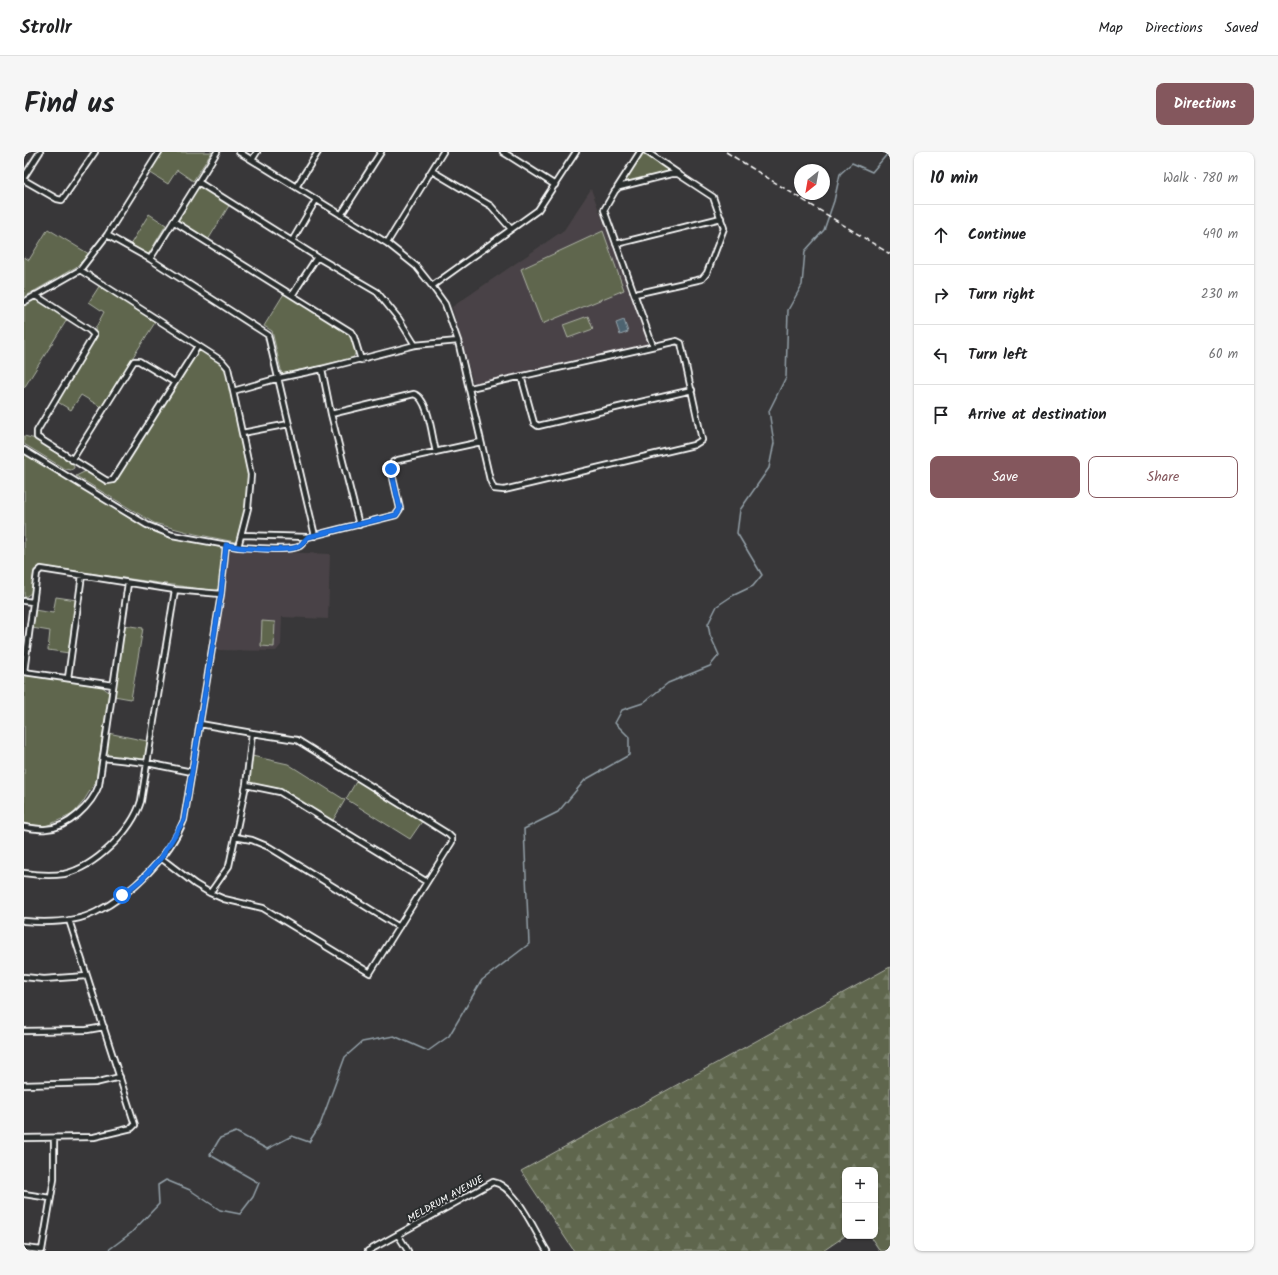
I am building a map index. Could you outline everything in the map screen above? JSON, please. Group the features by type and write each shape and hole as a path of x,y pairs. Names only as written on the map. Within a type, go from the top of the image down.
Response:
{"street":[{"path":"24,177 40,152"},
{"path":"24,180 57,199 62,200 95,152"},
{"path":"24,302 80,270 108,235 159,152"},
{"path":"150,259 217,152"},
{"path":"239,152 387,244 416,266 432,286 445,304 458,341 470,388 481,442 494,489 499,490 694,445 700,442 702,436 681,343 675,341 470,388"},
{"path":"252,160 257,152"},
{"path":"296,187 318,152"},
{"path":"340,215 381,152"},
{"path":"387,244 443,152"},
{"path":"503,152 555,185"},
{"path":"432,286 542,205 576,152"},
{"path":"640,152 615,191 604,212 636,294 653,346"},
{"path":"636,294 702,279 707,273 723,231 721,218 713,197 647,152"},
{"path":"432,171 491,206 511,229"},
{"path":"615,191 622,186 671,174 680,175"},
{"path":"198,182 317,257 377,292 399,319 415,345"},
{"path":"292,241 316,200"},
{"path":"616,244 721,218"},
{"path":"173,221 293,294 353,334 362,360"},
{"path":"108,235 150,259 268,335 315,536"},
{"path":"293,294 317,257"},
{"path":"80,270 226,365 251,475 248,508 238,547"},
{"path":"36,295 89,330 94,335 36,434 40,440 107,481 113,480 198,346"},
{"path":"233,391 279,378 322,370 362,360 415,345 458,341"},
{"path":"72,460 134,361 139,361 174,382"},
{"path":"322,370 331,414 359,524"},
{"path":"521,376 534,423 538,426 692,390"},
{"path":"331,414 414,394 419,395 425,404 436,452"},
{"path":"242,433 289,424"},
{"path":"241,535 308,537 398,514 400,509 391,469 393,462 481,442"},
{"path":"24,450 147,525 172,535 238,547 273,549 295,548 300,546 308,537"},
{"path":"24,921 44,923 69,920 96,912 117,899 141,880 161,858 184,820 221,594 226,545"},
{"path":"113,685 24,672 37,573 41,569 175,590 221,594"},
{"path":"68,678 82,575"},
{"path":"24,827 46,829 63,824 79,812 96,792 103,758 128,583"},
{"path":"24,873 52,876 79,868 113,845 130,824 140,805 175,590"},
{"path":"24,601 33,602"},
{"path":"161,858 195,884 210,893 224,899 263,908 368,972 371,972 451,844 450,836 297,740 200,724"},
{"path":"210,893 228,868 246,784 252,733"},
{"path":"103,758 147,763 192,772"},
{"path":"246,784 280,792 427,882"},
{"path":"235,836 265,845 399,927"},
{"path":"24,1138 54,1139 99,1136 134,1127 135,1122 69,920"},
{"path":"24,977 44,978 87,976"},
{"path":"24,1031 87,1030 104,1027"},
{"path":"24,1085 95,1083 120,1077"},
{"path":"24,1248 42,1250 55,1168 54,1139"},
{"name":"MELDRUM AVENUE","path":"368,1251 493,1182 502,1185 512,1194 547,1251"},
{"path":"24,1194 50,1198"},
{"path":"398,1234 408,1251"}],"shaded area":[{"path":"591,189 649,344 481,382 473,382 452,307 564,230"},
{"path":"229,550 330,554 328,619 282,617 281,645 276,651 216,650"}],"green space":[{"path":"161,152 212,152 193,181 177,170 168,184 149,172"},
{"path":"646,153 673,172 620,185 640,154"},
{"path":"199,184 230,204 208,240 175,220"},
{"path":"149,214 166,225 148,255 130,245"},
{"path":"48,229 89,254 76,267 24,297 24,257 29,260"},
{"path":"603,231 624,290 542,324 521,269"},
{"path":"100,285 156,321 101,407 81,395 71,410 56,401 96,338 95,329 104,312 89,302"},
{"path":"285,292 351,335 356,352 353,358 282,374 272,331 264,326"},
{"path":"35,297 68,318 24,388 24,304"},
{"path":"588,316 593,329 568,338 563,325"},
{"path":"198,347 222,362 227,369 250,475 247,507 240,536 235,542 195,534 154,523 76,476 86,471 110,482"},
{"path":"24,436 36,439 73,462 74,468 71,470 65,469 24,444"},
{"path":"24,452 146,526 171,537 219,547 223,550 218,589 215,591 40,566 34,570 31,593 24,598"},
{"path":"56,597 77,600 69,653 48,650 50,631 32,628 34,610 53,613"},
{"path":"262,621 275,622 274,647 261,646"},
{"path":"124,625 143,628 131,699 114,696"},
{"path":"24,675 101,686 109,692 96,781 83,802 73,814 46,826 24,824"},
{"path":"108,733 147,741 145,759 142,761 108,756 105,753"},
{"path":"252,756 288,764 345,800 332,822 281,790 247,784"},
{"path":"357,780 423,820 410,839 346,799"},
{"path":"890,967 890,1251 880,1251 872,1239 878,1239 878,1167 842,1167 842,1238 823,1251 574,1251 521,1171"}],"water":[{"path":"624,320 628,332 620,335 616,323"}],"waterway":[{"path":"107,1251 131,1233 159,1204 158,1185 166,1180 190,1190 220,1210 240,1214 253,1197 259,1183 210,1155 220,1138 236,1132 267,1149 292,1136 309,1142 320,1125 345,1057 362,1042 394,1036 428,1051 449,1036 482,980 529,944 524,829 558,812 585,780 629,755 629,737 615,723 622,710 643,703 668,683 710,666 719,655 710,635 708,624 717,606 732,596 753,586 762,575 737,533 740,510 769,468 774,443 769,411 786,377 788,310 802,285 805,251 824,230 834,201 840,174 852,163 872,172 889,152"}],"railway":[{"path":"726,152 890,254"}],"route":[{"path":"122,895 141,880 161,858 184,820 221,594 226,545 273,549 295,548 300,546 308,537 396,515 400,509 391,469"}]}
